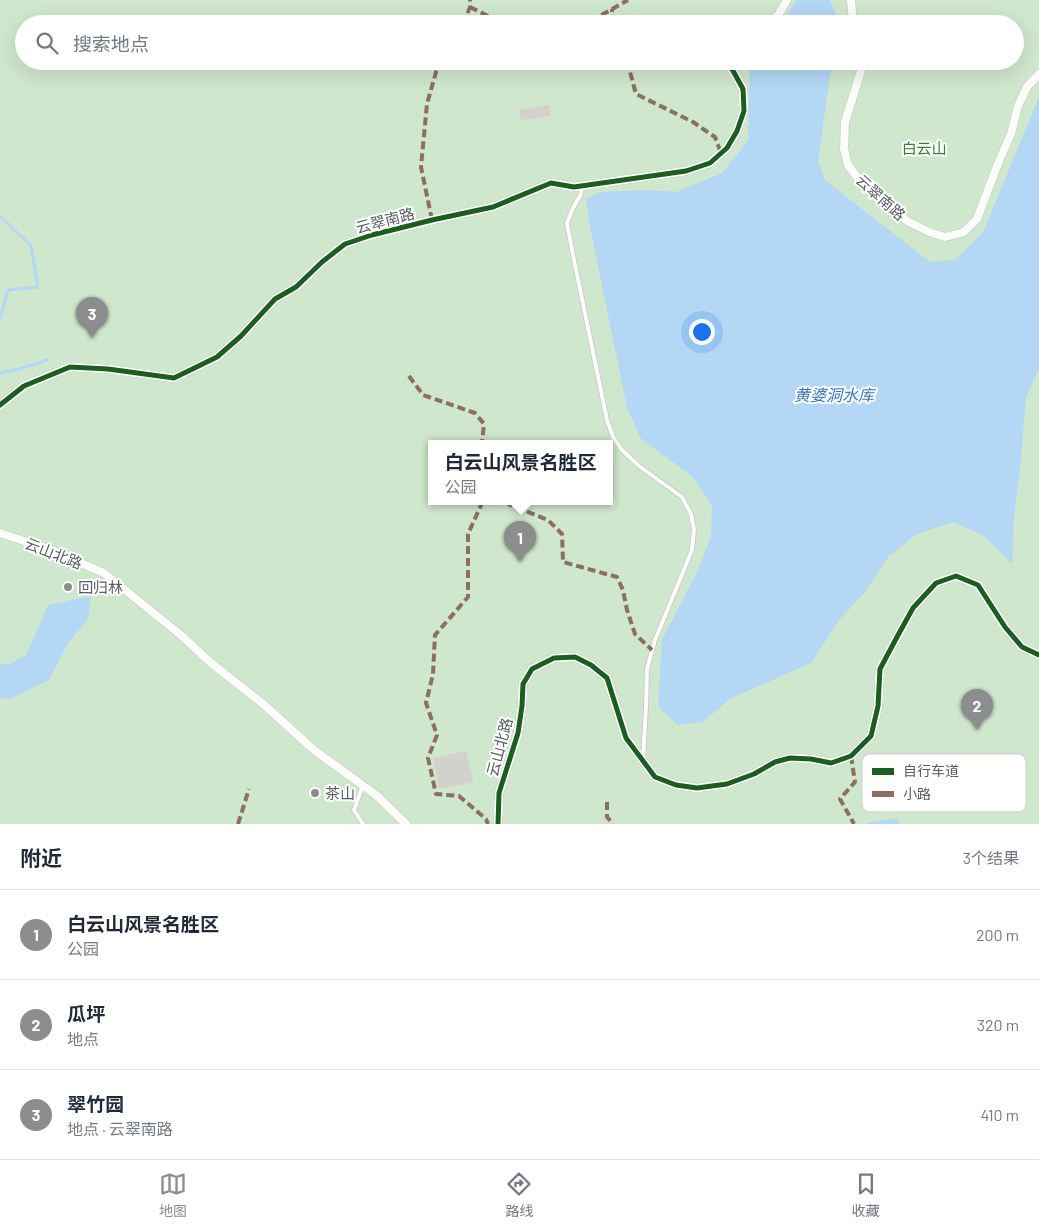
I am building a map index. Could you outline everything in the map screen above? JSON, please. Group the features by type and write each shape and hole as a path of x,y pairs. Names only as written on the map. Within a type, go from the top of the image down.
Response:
{"street":[{"path":"778,15 787,0"},
{"path":"851,0 852,15"},
{"name":"云翠南路","path":"0,405 24,386 70,367 108,369 174,378 217,357 241,336 275,299 296,287 322,262 345,244 432,220 493,207 551,183 574,187 583,186 686,171 710,163 727,148 738,131 744,111 743,89 733,70"},
{"name":"云翠南路","path":"861,70 845,122 844,150 848,165 863,185 907,221 929,232 945,237 964,232 977,219 1011,134 1018,106 1027,87 1039,74"},
{"name":"云山北路","path":"0,533 51,550 104,573 182,636 211,663 262,702 314,750 376,795 406,824"},
{"name":"云山北路","path":"498,824 499,793 518,733 523,684 532,669 554,658 576,657 591,664 608,678 626,738 655,777 676,786 697,788 728,784 754,774 775,762 790,758 811,759 831,763 851,756 871,736 878,706 880,669 913,608 936,583 956,576 978,585 1005,626 1022,647 1039,655"}],"lane":[{"path":"583,186 568,223 607,420 613,437 622,450 639,466 682,497 691,514 694,529 692,550 655,640 647,669 643,761"},
{"path":"363,785 354,810 363,824"}],"green space":[{"name":"白云山","path":"0,0 1039,0 1039,824 0,824"}],"water":[{"path":"796,0 830,0 836,15 787,15"},
{"name":"黄婆洞水库","path":"750,70 831,70 818,162 825,180 930,262 955,260 983,232 1039,97 1039,368 1026,397 1014,518 1012,564 984,536 954,522 917,534 889,556 865,592 839,620 811,663 732,698 702,722 678,725 658,707 662,639 697,573 711,536 712,505 692,476 641,439 627,408 586,199 600,192 646,190 676,192 722,173 748,141"},
{"path":"91,596 88,619 67,645 49,680 10,699 0,698 0,664 10,664 26,655 48,605"},
{"path":"897,818 899,824 867,824 867,823"}],"building":[{"path":"549,105 551,116 521,120 519,110"},
{"path":"466,751 473,782 439,789 433,758"}],"waterway":[{"path":"0,216 31,246 38,287 8,290 0,319"},
{"path":"0,373 47,360"}],"marked path":[{"path":"467,15 470,7 470,0"},
{"path":"602,15 628,0"},
{"path":"470,7 486,15"},
{"path":"612,9 612,15"},
{"path":"432,220 421,167 427,104 437,70"},
{"path":"629,70 636,94 693,122 715,137 721,153"},
{"path":"409,376 423,395 475,413 484,424 482,440"},
{"path":"481,505 468,534 468,597 435,635 433,674 426,703 437,735 428,758 436,794 459,796 486,819 488,824"},
{"path":"510,505 548,520 562,534 563,562 617,577 623,590 635,634 652,650"},
{"path":"851,756 855,782 840,799 854,824"},
{"path":"238,824 249,789"},
{"path":"607,802 607,817 613,824"}],"cycle path":[{"path":"0,405 24,386 70,367 108,369 174,378 217,357 241,336 275,299 296,287 322,262 345,244 372,235 493,207 551,183 574,187 686,171 710,163 727,148 737,131 744,111 743,89 733,70"},
{"path":"498,824 499,793 518,733 523,684 532,669 554,658 575,657 591,665 607,678 626,738 655,777 676,785 697,788 727,784 754,774 775,762 790,758 811,759 831,763 851,756 871,736 878,706 880,669 913,608 936,583 956,576 978,585 1005,627 1022,647 1039,655"}],"place":[{"name":"翠竹园","path":"92,338"},
{"name":"白云山风景名胜区","path":"520,562"},
{"name":"回归林","path":"68,587"},
{"name":"瓜坪","path":"977,730"},
{"name":"茶山","path":"315,793"}]}
